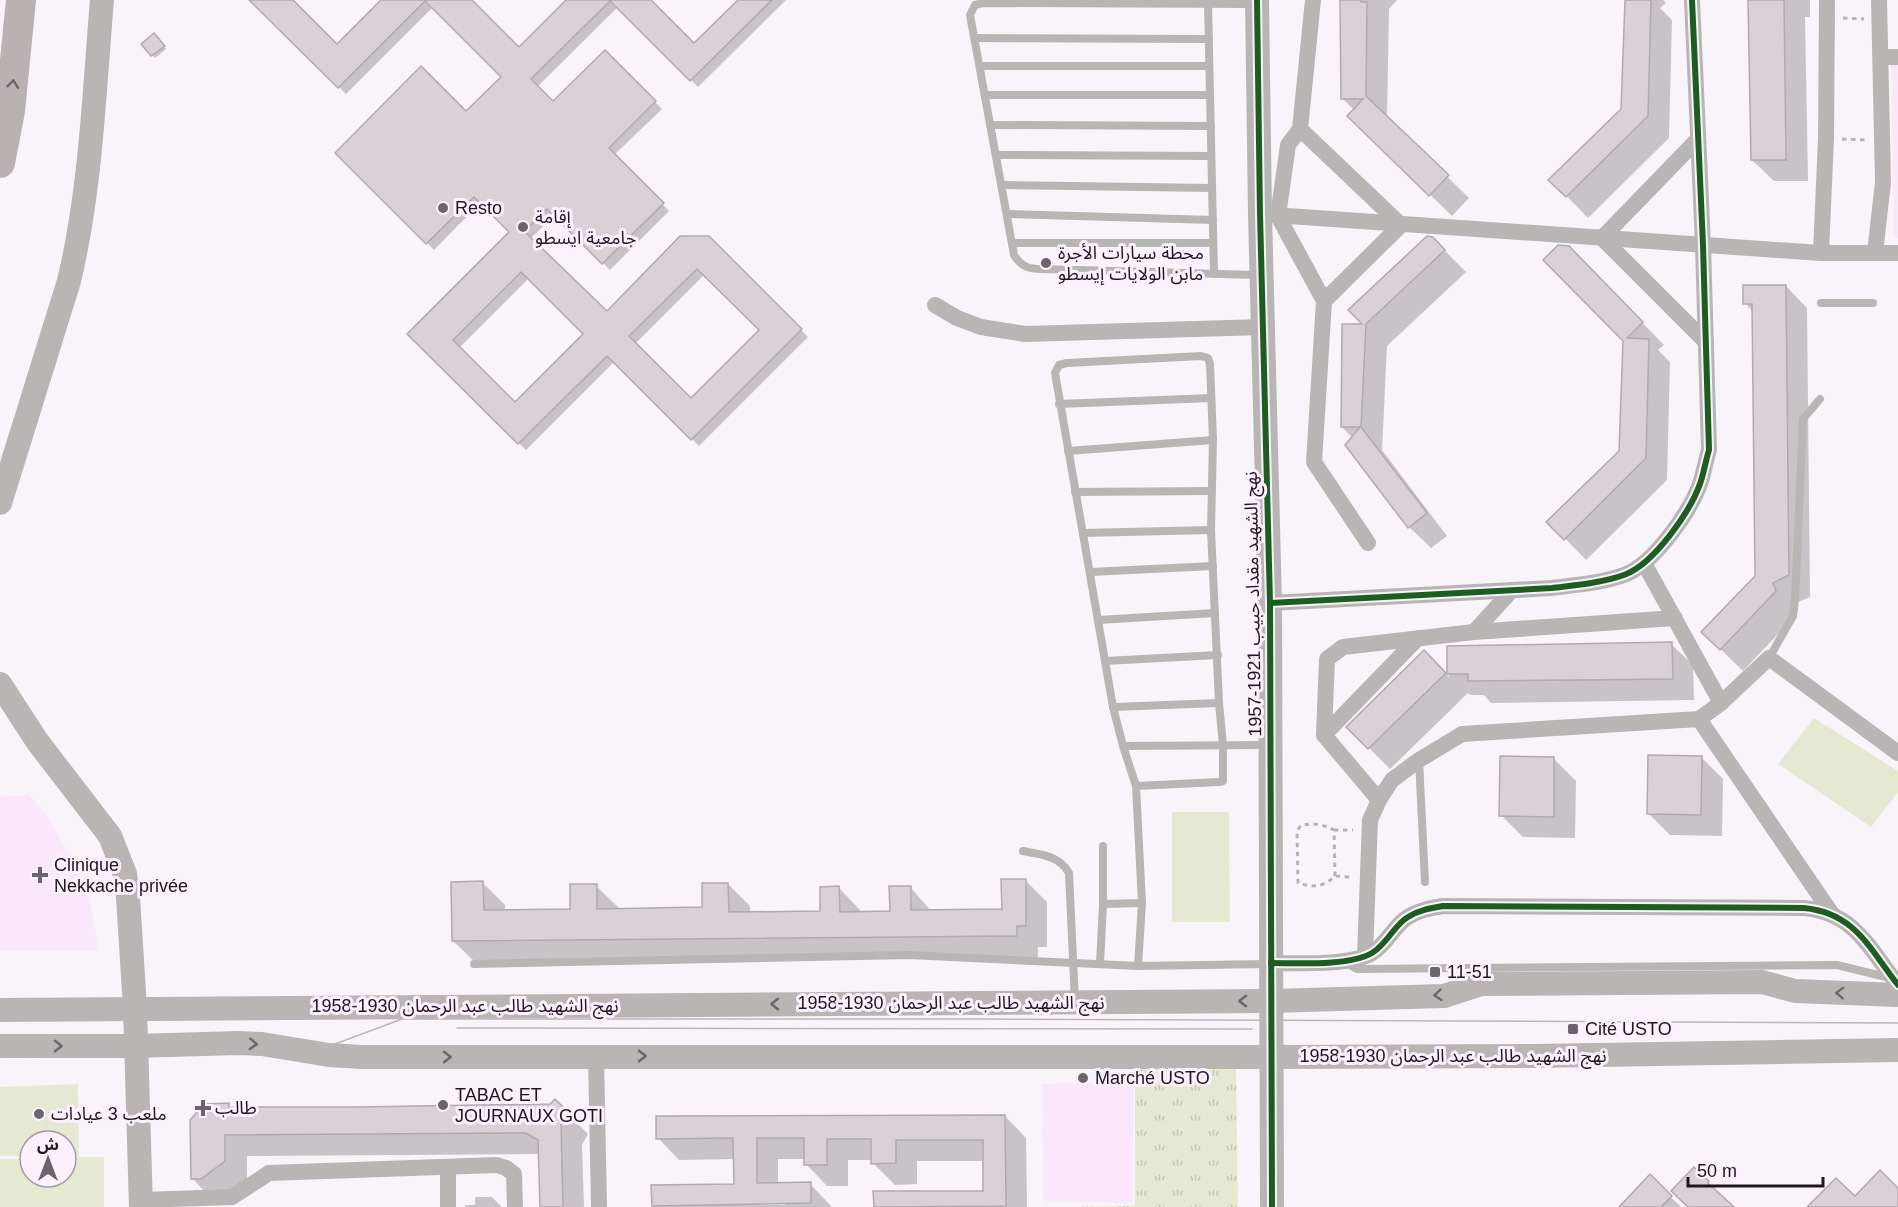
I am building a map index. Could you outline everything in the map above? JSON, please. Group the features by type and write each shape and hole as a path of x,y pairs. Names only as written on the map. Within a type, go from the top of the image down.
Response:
{"highway":[{"path":"0,163 11,100 21,0"}],"main road":[{"path":"0,503 69,280 77,247 84,206 102,0"},
{"name":"نهج الشهيد مقداد حبيب 1921-1957","path":"1257,2 1269,215 1262,275 1270,603 1272,1207"},
{"path":"0,684 37,741 110,836 125,874 135,1008 141,1204"},
{"name":"نهج الشهيد طالب عبد الرحمان 1930-1958","path":"0,1010 1271,1001 1444,996 1481,984 1762,982 1795,991 1896,986"},
{"name":"نهج الشهيد طالب عبد الرحمان 1930-1958","path":"0,1046 262,1044 329,1055 362,1057 1535,1056 1898,1050"}],"street":[{"path":"1312,0 1300,129 1288,146 1269,215 1324,301 1314,462 1368,543"},
{"path":"1270,603 1598,583 1626,574 1659,550 1681,518 1701,482 1709,450 1692,0"},
{"path":"1821,253 1826,138 1827,0"},
{"path":"1875,253 1891,179 1883,141 1890,57 1880,20 1879,0"},
{"path":"1300,129 1401,225"},
{"path":"1602,238 1698,139"},
{"path":"1269,215 1821,253 1898,253"},
{"path":"1324,301 1401,225"},
{"path":"1602,238 1706,342"},
{"path":"935,305 957,318 981,327 1025,334 1263,327"},
{"path":"1644,563 1721,703"},
{"path":"1474,632 1512,590"},
{"path":"1379,800 1324,735 1327,659 1343,646 1474,632 1675,618"},
{"path":"1324,735 1418,638"},
{"path":"1365,956 1370,820 1392,780 1419,760 1462,734 1699,719 1721,703 1769,658 1898,753"},
{"path":"1699,719 1832,914"},
{"path":"1271,963 1343,961 1365,956 1384,945 1406,918 1424,910 1443,906 1804,908 1832,914 1855,929 1896,986"},
{"path":"596,1056 599,1207"},
{"path":"141,1204 232,1197 269,1173 497,1166 506,1168 514,1174 515,1207"},
{"path":"448,1167 448,1207"}],"lane":[{"path":"1257,2 1208,4 983,3 975,5 970,15 1014,255 1020,264 1029,268 1262,275"},
{"path":"1208,4 1214,274"},
{"path":"975,38 1209,39"},
{"path":"980,66 1209,66"},
{"path":"985,95 1210,95"},
{"path":"990,124 1211,126"},
{"path":"996,155 1211,156"},
{"path":"1002,185 1212,188"},
{"path":"1007,214 1213,220"},
{"path":"1012,243 1213,243"},
{"path":"1821,303 1873,303"},
{"path":"1136,786 1223,781 1211,530 1213,440 1210,364 1208,358 1201,356 1067,363 1059,365 1055,373 1113,707 1136,786 1142,903 1138,966"},
{"path":"1059,404 1211,398"},
{"path":"1769,658 1792,616 1795,600 1803,418 1820,399"},
{"path":"1068,450 1213,440"},
{"path":"1075,492 1212,490"},
{"path":"1083,533 1211,530"},
{"path":"1090,572 1213,566"},
{"path":"1098,620 1215,613"},
{"path":"1105,661 1218,655"},
{"path":"1113,707 1219,703"},
{"path":"1123,746 1270,745"},
{"path":"1419,760 1425,882"},
{"path":"1100,964 1103,846"},
{"path":"1023,851 1055,858 1064,865 1069,873 1075,1002"},
{"path":"1103,904 1142,903"},
{"path":"474,964 909,955 1138,966 1271,963"},
{"path":"1343,961 1357,969 1837,965 1896,986"}],"path":[{"path":"1826,18 1880,20"},
{"path":"1826,138 1883,141"},
{"path":"1322,824 1334,830 1335,876 1329,882 1319,886 1298,883 1297,831 1300,825 1322,824"}],"shaded area":[{"path":"1898,64 1898,238 1894,238 1891,65"},
{"name":"Clinique Nekkache privée","path":"29,795 42,808 69,854 89,896 99,951 0,951 0,797"},
{"path":"1134,1081 1132,1203 1043,1201 1042,1084"}],"green space":[{"path":"1814,718 1898,771 1898,792 1871,827 1778,764"},
{"path":"1172,812 1229,812 1230,922 1172,922"},
{"path":"1135,1067 1236,1067 1238,1207 1032,1207 1135,1206"},
{"name":"ملعب 3 عيادات","path":"78,1084 79,1156 78,1129 18,1129 18,1156 0,1156 0,1087"},
{"path":"78,1157 104,1157 104,1207 0,1207 0,1159 18,1159 18,1189 78,1189"}],"building":[{"path":"249,0 293,0 337,44 381,0 472,0 519,47 566,0 651,0 694,43 738,0 772,0 690,81 610,1 531,79 553,101 605,50 656,101 609,148 664,203 602,264 547,209 524,231 607,311 680,236 709,236 802,329 691,440 607,356 518,444 407,334 509,232 474,197 426,244 335,153 421,66 466,111 501,77 425,1 338,88","holes":["697,269 759,330 691,398 629,336","521,272 583,334 515,402 453,340"]},
{"path":"1340,0 1367,2 1366,96 1449,175 1429,196 1347,116 1363,99 1341,99"},
{"path":"1625,0 1651,0 1648,116 1566,197 1548,180 1621,109"},
{"path":"1748,0 1784,0 1786,160 1751,160"},
{"path":"154,33 165,46 151,56 141,44"},
{"path":"1427,236 1433,237 1445,250 1366,324 1361,427 1427,513 1408,528 1345,445 1360,427 1341,427 1342,324 1362,324 1348,310"},
{"path":"1558,245 1569,246 1643,322 1627,338 1649,339 1646,458 1564,540 1546,522 1619,451 1623,341 1543,260"},
{"path":"1743,285 1786,285 1789,575 1773,583 1776,591 1720,650 1701,632 1755,576 1752,304 1743,304"},
{"path":"1672,642 1673,679 1468,681 1468,674 1447,674 1447,646"},
{"path":"1424,650 1446,673 1368,749 1346,727"},
{"path":"1648,755 1702,756 1701,815 1647,814"},
{"path":"1500,756 1554,757 1554,817 1499,816"},
{"path":"1001,879 1026,879 1026,926 1017,926 1017,936 452,941 451,882 483,881 484,910 570,909 570,884 597,884 597,909 702,907 702,883 728,883 729,912 820,911 820,887 839,886 840,912 890,911 889,886 911,886 911,910 1002,909"},
{"path":"555,1099 567,1111 561,1123 563,1207 540,1207 538,1140 526,1133 225,1135 225,1161 201,1179 191,1179 190,1120 204,1104 229,1103 229,1107 356,1107 550,1104"},
{"path":"1005,1115 1006,1206 874,1207 873,1191 983,1191 983,1140 896,1140 896,1163 871,1164 871,1139 827,1139 827,1165 804,1165 804,1138 757,1138 757,1183 811,1182 811,1203 652,1206 651,1185 734,1184 733,1138 656,1139 656,1116"},
{"path":"1694,1167 1734,1207 1688,1207 1671,1191"},
{"path":"1880,1170 1898,1188 1898,1207 1807,1207 1836,1178 1855,1196"},
{"path":"1650,1174 1672,1196 1661,1207 1619,1207"}],"tram line":[{"path":"0,1057 327,1047 402,1019 1898,1023"},
{"path":"457,1028 1252,1029"}],"cycle path":[{"path":"1257,0 1270,603 1272,1207"},
{"path":"1270,603 1552,588 1597,582 1615,578 1636,569 1659,548 1680,521 1701,481 1709,450 1692,0"},
{"path":"1271,963 1323,963 1362,957 1378,949 1403,920 1421,911 1443,906 1804,908 1821,911 1849,925 1869,946 1898,985"}],"place":[{"name":"Resto","path":"443,208"},
{"name":"إقامة جامعية ايسطو","path":"523,227"},
{"name":"محطة سيارات الأجرة مابن الولايات إيسطو","path":"1046,263"},
{"name":"Clinique Nekkache privée","path":"40,875"},
{"name":"11-51","path":"1435,972"},
{"name":"Cité USTO","path":"1573,1029"},
{"name":"Marché USTO","path":"1083,1078"},
{"name":"TABAC ET JOURNAUX GOTI","path":"443,1105"},
{"name":"طالب","path":"203,1108"},
{"name":"ملعب 3 عيادات","path":"39,1114"}]}
